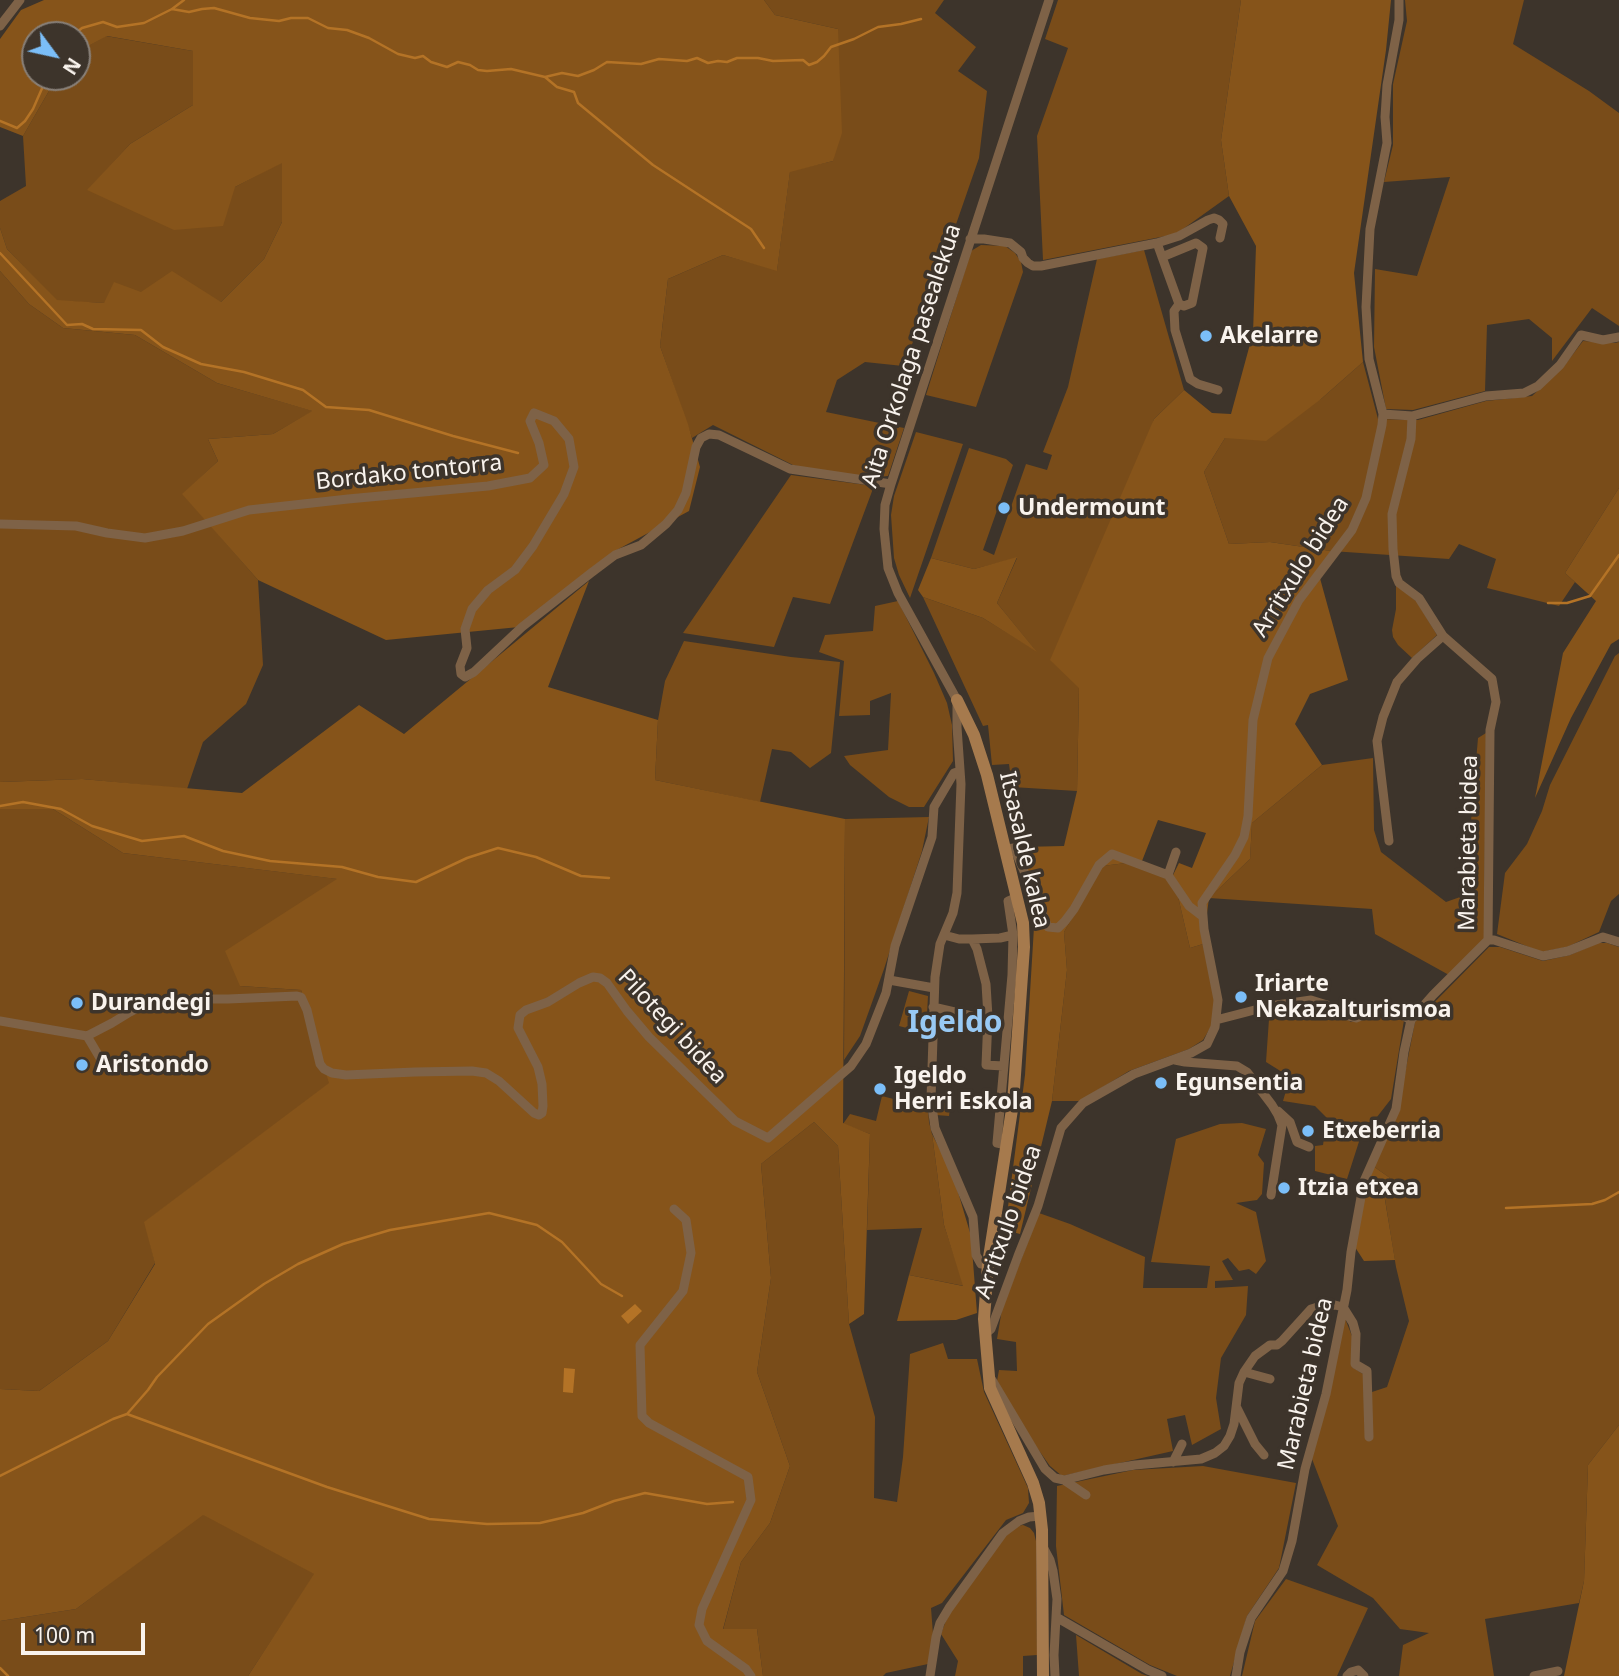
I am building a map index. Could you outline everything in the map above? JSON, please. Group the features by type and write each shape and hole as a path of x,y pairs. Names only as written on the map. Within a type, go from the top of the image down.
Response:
{"street":[{"path":"0,26 20,0"},
{"name":"Aita Orkolaga pasealekua","path":"988,1264 981,1264 976,1255 973,1217 935,1128 932,1099 933,1007 938,952 955,907 957,893 960,771 957,700 898,593 888,568 885,505 1049,0"},
{"name":"Arritxulo bidea","path":"1202,916 1202,903 1235,855 1244,836 1248,816 1253,720 1268,657 1299,600 1352,530 1366,498 1382,425 1383,414 1369,359 1366,307 1370,229 1387,143 1387,85 1399,20 1399,0"},
{"path":"970,239 1010,243 1033,266 1157,243 1179,236 1214,218 1223,224 1220,238"},
{"path":"1157,243 1162,257 1179,303 1184,306 1192,303 1203,248 1196,243 1162,257"},
{"path":"1179,303 1174,311 1175,330 1190,379 1218,390"},
{"path":"1383,414 1412,416 1486,396 1524,393 1538,386 1560,365 1581,335 1603,340 1619,337"},
{"name":"Bordako tontorra","path":"0,524 76,526 145,538 183,531 250,510 488,486 530,478 544,465 530,421 534,413 554,421 569,439 574,467 564,494 533,546 515,570 488,590 472,609 465,629 467,648 460,666 461,674 466,677 522,627 591,573 615,555 641,545 666,524 678,510 686,493 696,447 701,438 709,434 719,435 790,468 891,484"},
{"name":"Marabieta bidea","path":"1236,1676 1240,1652 1251,1618 1283,1571 1292,1541 1305,1469 1326,1394 1364,1181 1396,1109 1404,1052 1412,1020 1488,940 1490,730 1496,702 1492,678 1443,636 1419,598 1399,583 1396,576 1392,549 1392,514 1411,439 1412,416"},
{"path":"1389,841 1377,741 1397,682 1417,659 1443,636"},
{"name":"Itsasalde kalea","path":"957,700 980,752 1023,923 1024,947 1013,1103 988,1264 984,1319 990,1388 1033,1483 1041,1516 1043,1676"},
{"path":"959,752 969,749 980,752"},
{"path":"934,988 888,980 895,946 932,837 934,807 954,772 960,771"},
{"path":"1005,849 1014,848 1048,927 1058,928 1065,921 1099,865 1112,854 1168,875 1189,906 1202,916 1219,1000 1216,1020 1270,1006 1311,1000 1356,1018 1383,1007 1412,1020"},
{"path":"1168,875 1176,852"},
{"path":"1007,1145 997,1143 1013,935 1008,901 1017,897"},
{"path":"944,935 959,939 1000,939 1013,935"},
{"path":"1488,940 1543,956 1568,951 1603,937 1619,943"},
{"path":"972,939 986,984 992,1019 986,1065 1003,1066"},
{"name":"Pilotegi bidea","path":"87,1036 143,1005 156,1002 297,996 307,1010 320,1064 332,1073 486,1073 499,1081 534,1113 540,1115 544,1098 538,1067 518,1028 520,1015 593,977 600,978 607,983 649,1037 736,1121 768,1139 851,1066 866,1044 886,993 888,980"},
{"path":"933,1007 992,1019"},
{"name":"Arritxulo bidea","path":"985,1334 991,1329 1038,1206 1061,1128 1083,1103 1134,1074 1191,1054 1207,1044 1216,1020"},
{"path":"0,1021 87,1036 103,1063"},
{"path":"1174,1060 1237,1066 1247,1072 1272,1105 1282,1125 1271,1195"},
{"path":"1272,1105 1290,1122 1297,1142 1309,1147"},
{"path":"674,1209 686,1220 691,1253 683,1291 640,1345 642,1416 649,1423 748,1477 751,1500 702,1609 699,1625 707,1641 746,1669 751,1676"},
{"path":"1063,1480 1135,1465 1207,1457 1224,1446 1234,1424 1239,1383 1255,1356 1270,1345 1277,1345 1311,1309 1321,1306 1343,1307 1353,1323 1356,1334 1354,1364 1367,1371 1369,1437"},
{"path":"989,1372 1045,1469 1055,1478 1086,1495"},
{"path":"1244,1372 1270,1378"},
{"path":"1237,1407 1255,1444 1264,1455"},
{"path":"1173,1462 1182,1444"},
{"path":"930,1676 936,1637 948,1608 1003,1533 1019,1521 1041,1516"},
{"path":"1042,1546 1053,1571 1056,1599 1055,1676"},
{"path":"1056,1617 1162,1676"},
{"path":"1347,1676 1358,1671 1364,1676"},
{"path":"1534,1676 1558,1671"}],"shaded area":[{"path":"44,0 764,0 775,15 838,29 842,133 833,161 790,172 777,271 723,255 668,279 660,346 688,424 700,467 689,511 613,552 519,627 386,640 258,580 182,494 218,461 208,439 273,434 312,411 217,383 135,335 63,328 29,304 0,271 0,228 7,249 57,300 104,303 114,282 141,292 172,271 221,302 264,259 282,222 282,163 235,187 223,226 174,230 87,190 130,144 193,105 193,51 107,36 91,45 91,21 21,21 21,91 49,91 23,136 0,127 0,39 21,10"},
{"path":"764,0 944,0 935,13 976,47 958,71 987,91 979,158 927,308 903,366 865,362 837,380 826,412 904,428 888,476 868,478 793,465 713,425 692,438 660,346 668,279 723,255 777,270 790,171 833,161 838,29 775,15"},
{"path":"1058,0 1241,0 1221,140 1229,196 1176,234 1043,260 1037,136 1068,48 1045,39"},
{"path":"1241,0 1391,0 1354,273 1363,362 1321,399 1266,441 1225,438 1204,472 1229,544 1270,542 1331,551 1318,571 1348,680 1310,694 1295,724 1322,765 1252,823 1250,859 1209,898 1203,944 1190,948 1173,875 1179,863 1192,868 1206,833 1158,820 1142,861 1102,866 1064,932 1067,970 1052,1101 1020,1234 1005,1230 1025,1075 1034,927 1022,847 1064,846 1077,791 1079,688 1050,660 1154,419 1184,390 1212,413 1231,414 1253,333 1256,246 1229,196 1221,140"},
{"path":"1405,0 1524,0 1513,44 1619,113 1619,326 1592,308 1552,361 1552,338 1529,319 1487,325 1485,391 1413,410 1386,409 1374,347 1375,269 1417,276 1450,177 1384,182 1393,145 1393,84 1407,21"},
{"path":"106,36 193,51 193,105 130,144 88,190 235,187 282,162 282,222 264,259 221,302 141,292 104,303 57,301 7,249 0,228 0,201 26,186 23,136 49,91 91,91 91,44"},
{"path":"981,245 1005,246 1015,253 1023,272 976,407 926,395 971,251"},
{"path":"1144,250 1184,390 1154,419 1079,688 1077,791 1012,787 1009,764 992,765 988,725 983,726 923,597 983,618 1035,650 997,603 1017,558 974,569 931,558 969,448 1006,459 1013,465 983,550 994,555 1026,464 1047,470 1052,455 1043,452 1068,387 1097,259"},
{"path":"0,271 29,304 63,328 135,335 217,383 313,411 273,434 208,439 218,461 183,494 258,580 263,665 246,704 203,742 187,789 82,779 0,782"},
{"path":"1583,341 1619,342 1619,488 1565,573 1575,582 1559,606 1487,588 1496,559 1459,544 1449,559 1331,551 1270,542 1229,544 1204,472 1225,438 1321,399 1363,362 1378,419 1418,420 1486,401 1532,396 1564,366"},
{"path":"916,432 963,444 910,598 894,558 891,515 894,496"},
{"path":"791,475 874,486 830,604 793,597 774,647 683,633"},
{"path":"1619,488 1619,639 1611,644 1571,718 1535,798 1563,653 1596,601 1565,573"},
{"path":"1017,557 997,603 1037,652 983,618 923,597 918,590 931,558 974,569"},
{"path":"589,581 548,687 658,720 655,780 845,819 843,1123 870,1134 864,1314 849,1324 838,1146 814,1122 761,1164 771,1278 757,1372 790,1466 770,1523 741,1562 723,1629 757,1629 763,1676 248,1676 314,1574 203,1515 76,1609 0,1621 0,1389 39,1391 108,1341 155,1264 144,1222 329,1083 301,990 240,986 225,951 337,879 123,853 53,809 0,809 0,782 82,779 242,793 359,705 404,734"},
{"path":"1396,584 1417,602 1437,635 1412,658 1393,637"},
{"path":"898,601 934,673 947,703 952,725 953,761 924,807 909,807 889,797 850,765 844,756 888,750 891,693 870,701 870,715 839,716 844,661 819,652 825,635 873,631 875,606"},
{"path":"684,641 840,662 831,753 810,768 791,752 772,749 760,802 655,780 658,720 665,681"},
{"path":"1619,653 1619,894 1611,901 1599,932 1567,947 1541,952 1497,934 1505,873 1527,844 1550,785 1615,656"},
{"path":"1486,733 1484,939 1449,975 1375,934 1372,909 1209,898 1250,859 1252,823 1322,765 1373,758 1374,830 1381,852 1446,902 1463,896 1464,854 1469,845 1478,738"},
{"path":"0,809 53,809 123,853 338,879 240,986 301,990 330,1083 145,1222 155,1263 108,1341 39,1391 0,1389"},
{"path":"929,817 922,851 884,969 860,1036 844,1060 845,819"},
{"path":"1142,861 1173,875 1190,948 1203,944 1215,1000 1212,1025 1203,1040 1189,1049 1129,1071 1080,1101 1052,1101 1067,970 1064,932 1102,866"},
{"path":"1598,943 1619,947 1619,1425 1588,1465 1584,1581 1579,1603 1485,1619 1494,1676 1399,1676 1403,1645 1429,1633 1400,1629 1373,1598 1317,1565 1338,1526 1312,1459 1344,1316 1352,1336 1352,1367 1363,1374 1372,1392 1387,1387 1409,1321 1396,1267 1383,1187 1390,1178 1373,1166 1398,1109 1415,1022 1489,947 1500,947 1543,961 1570,955"},
{"path":"909,991 928,996 926,1033 899,1026"},
{"path":"1306,1003 1325,1006 1351,1022 1368,1016 1404,1020 1391,1099 1377,1117 1364,1126 1347,1179 1315,1171 1315,1146 1323,1145 1327,1118 1315,1106 1283,1101 1290,1077 1266,1062 1269,1019 1258,1012"},
{"path":"882,1096 928,1108 944,1225 964,1286 909,1275 922,1228 867,1230 870,1134 843,1124 850,1114 876,1121"},
{"path":"937,1099 951,1100 949,1116 936,1115"},
{"path":"814,1122 838,1146 849,1324 875,1417 874,1498 897,1502 910,1354 943,1343 948,1359 977,1359 984,1392 1028,1488 1029,1503 1023,1513 1006,1520 942,1603 931,1608 933,1634 928,1664 886,1673 883,1676 763,1676 757,1629 723,1630 741,1562 770,1523 790,1466 757,1372 771,1278 761,1164"},
{"path":"1242,1123 1266,1129 1258,1155 1264,1163 1262,1194 1257,1200 1236,1203 1256,1212 1266,1261 1256,1274 1249,1269 1239,1271 1228,1258 1222,1261 1233,1280 1215,1281 1215,1288 1248,1286 1246,1315 1221,1358 1216,1398 1221,1429 1192,1445 1185,1415 1167,1419 1173,1451 1062,1476 1050,1466 1030,1438 997,1381 999,1370 1017,1371 1016,1342 997,1339 1002,1309 1039,1213 1145,1257 1143,1288 1207,1288 1210,1266 1151,1262 1176,1139 1220,1124"},
{"path":"932,1134 953,1175 971,1236 977,1313 956,1320 897,1321 909,1275 963,1286 944,1225"},
{"path":"1373,1166 1390,1178 1383,1188 1395,1260 1364,1261 1353,1244 1366,1182"},
{"path":"635,1304 642,1311 628,1324 621,1316"},
{"path":"564,1368 575,1369 573,1393 563,1392"},
{"path":"1619,1425 1619,1676 1564,1676 1584,1581 1588,1465"},
{"path":"1203,1466 1296,1483 1279,1568 1247,1616 1230,1676 1177,1676 1150,1665 1064,1615 1056,1546 1057,1486 1133,1470"},
{"path":"202,1514 315,1574 248,1676 0,1676 0,1621 76,1609"},
{"path":"1017,1526 1030,1528 1036,1541 1037,1655 1023,1656 1023,1676 955,1676 958,1661 941,1634 945,1623 953,1607 1004,1537"},
{"path":"1286,1579 1368,1608 1337,1676 1242,1676 1255,1621"},
{"path":"1076,1635 1142,1674 1148,1676 1079,1676"}],"waterway":[{"path":"91,25 103,22 117,27 144,23 184,0"},
{"path":"172,9 189,12 214,8 250,18 279,21 308,18 328,28 347,30 369,38 398,54 415,58 423,56 431,62 447,67 458,62 478,70 511,69 545,77 562,73 578,76 607,62 641,64 659,59 687,61 697,58 708,63 758,58 773,61 803,60 809,65 817,62 831,47 878,27 921,19"},
{"path":"545,77 557,87 574,92 578,103 653,165 751,229 764,248"},
{"path":"0,121 17,128 33,109 41,91"},
{"path":"0,253 67,325 82,324 93,329 141,330 163,347 201,364 244,372 303,390 326,407 369,410 518,453"},
{"path":"1548,603 1567,603 1590,596 1619,555"},
{"path":"0,806 23,802 61,809 92,826 142,841 184,836 223,851 270,861 342,867 378,877 416,882 467,858 498,848 536,857 581,876 609,878"},
{"path":"1506,1208 1592,1204 1619,1192"},
{"path":"127,1414 157,1377 208,1324 264,1284 298,1264 343,1244 390,1230 489,1213 537,1225 562,1242 601,1284 622,1296"},
{"path":"127,1414 327,1487 429,1519 487,1524 540,1523 583,1513 645,1493 707,1504 733,1502"},
{"path":"0,1476 127,1414"},
{"path":"0,1668 8,1676"}],"place":[{"name":"Akelarre","path":"1206,336"},
{"name":"Undermount","path":"1004,508"},
{"name":"Iriarte Nekazalturismoa","path":"1241,997"},
{"name":"Durandegi","path":"77,1003"},
{"name":"Aristondo","path":"82,1065"},
{"name":"Egunsentia","path":"1161,1083"},
{"name":"Igeldo Herri Eskola","path":"880,1089"},
{"name":"Etxeberria","path":"1308,1131"},
{"name":"Itzia etxea","path":"1284,1188"}],"district":[{"name":"Igeldo","path":"955,1023"}]}
